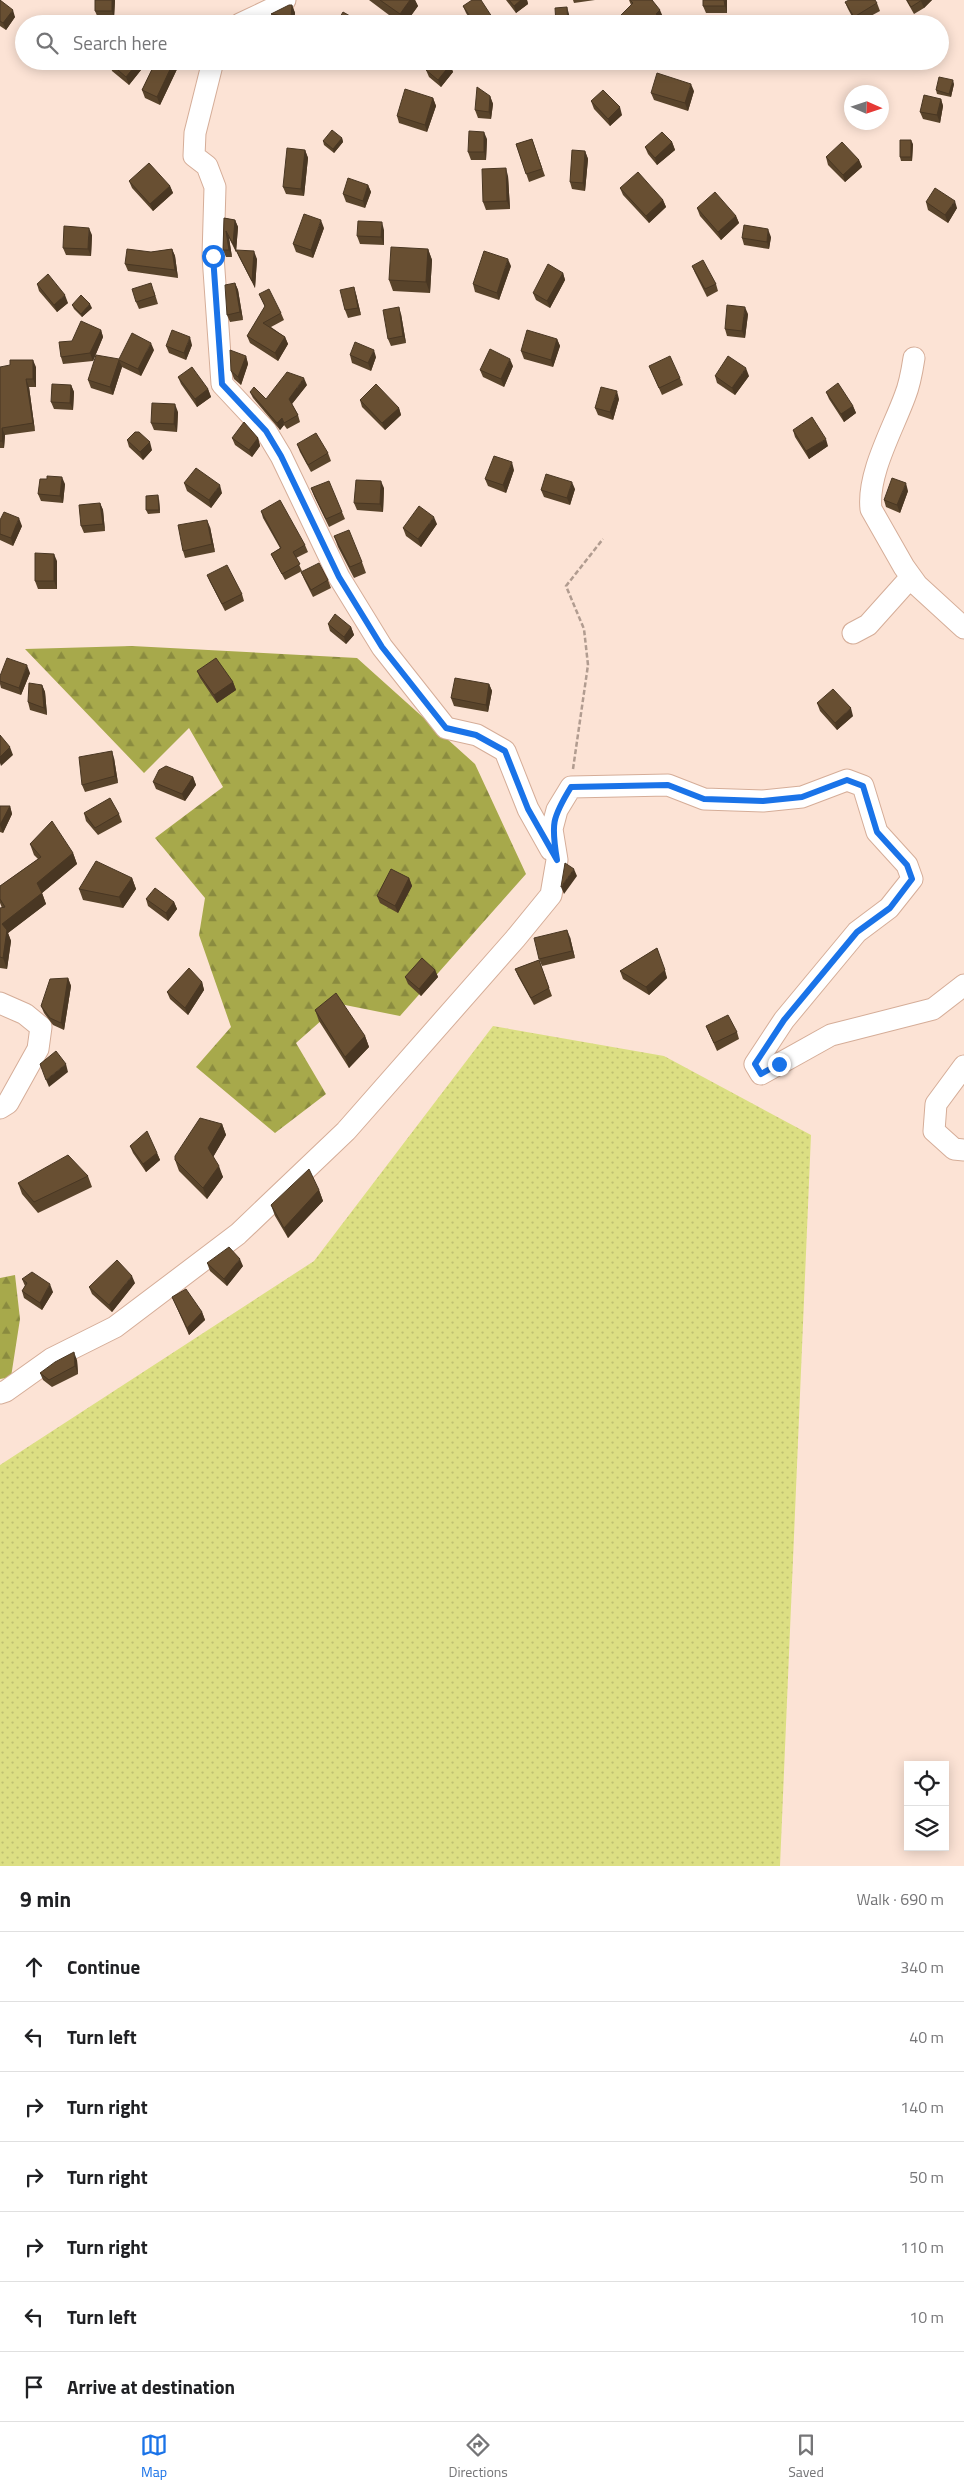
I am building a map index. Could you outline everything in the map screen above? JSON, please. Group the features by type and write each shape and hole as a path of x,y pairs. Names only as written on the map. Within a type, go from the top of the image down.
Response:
{"street":[{"path":"259,15 282,4 285,0"},
{"path":"211,70 195,132 194,156 207,166 215,187 213,256 222,384 266,431 281,456 339,577 382,647 446,728 476,735 505,751 528,809 557,860"},
{"path":"914,358 906,394 884,450 870,498 875,518 911,577 964,628"},
{"path":"853,633 868,625 911,577"},
{"path":"0,1393 6,1391 51,1359 115,1327 238,1234 346,1131 515,940 551,895 557,860 552,829 557,810 571,787 668,785 704,799 763,801 802,797 847,780 863,786 877,832 907,865 912,879 890,908 857,932 784,1020 755,1064 761,1074 831,1035 933,1009 964,985"},
{"path":"0,1002 25,1014 41,1027 38,1049 8,1103 0,1108"},
{"path":"964,1066 936,1104 934,1131 954,1150 964,1150"}],"path":[{"path":"571,787 588,664 584,629 566,586 603,539"}],"green space":[{"path":"132,646 357,658 475,764 526,874 400,1016 340,1004 296,1043 326,1094 275,1133 196,1067 231,1027 199,935 205,898 155,838 223,787 189,728 144,773 25,649"},
{"path":"493,1026 664,1056 811,1135 780,1866 0,1866 0,1465 314,1261"},
{"path":"15,1275 20,1319 11,1377 0,1379 0,1278"}],"building":[{"path":"0,0 13,10 3,23 0,21"},
{"path":"95,0 112,0 112,11 95,11"},
{"path":"380,0 410,0 400,14"},
{"path":"472,0 481,0 491,15 469,15 463,6"},
{"path":"509,0 521,0 514,6"},
{"path":"630,0 652,0 660,10 656,14 657,15 621,15 633,3"},
{"path":"703,0 724,0 725,6 703,6"},
{"path":"849,0 875,0 877,3 857,15 853,15 845,2"},
{"path":"907,0 922,0 911,7"},
{"path":"289,5 292,5 291,15 271,14"},
{"path":"567,7 567,15 555,15 555,8"},
{"path":"118,70 132,70 126,77"},
{"path":"152,70 170,70 157,97 142,90"},
{"path":"426,70 446,70 438,80"},
{"path":"657,73 691,84 685,103 651,93"},
{"path":"939,77 953,80 949,94 936,90"},
{"path":"477,87 490,96 489,112 475,110"},
{"path":"405,89 433,98 425,125 397,116"},
{"path":"603,90 620,107 608,119 591,101"},
{"path":"924,95 941,99 937,115 920,112"},
{"path":"332,130 342,138 333,149 323,141"},
{"path":"469,131 484,132 484,152 468,152"},
{"path":"662,132 672,142 655,158 645,147"},
{"path":"532,139 542,169 526,174 516,144"},
{"path":"900,140 911,140 911,157 900,157"},
{"path":"842,142 859,160 843,175 826,157"},
{"path":"287,148 305,150 301,189 283,187"},
{"path":"572,150 585,151 583,183 570,182"},
{"path":"149,163 170,186 150,204 129,181"},
{"path":"506,168 507,201 483,202 482,169"},
{"path":"638,172 663,200 646,216 620,188"},
{"path":"348,178 368,185 363,201 343,194"},
{"path":"935,188 955,201 945,215 926,202"},
{"path":"715,192 736,216 718,232 697,208"},
{"path":"304,214 321,220 311,250 293,244"},
{"path":"224,218 235,220 233,244 226,231 229,250 223,250"},
{"path":"358,221 382,222 381,237 357,236"},
{"path":"744,225 768,229 767,242 742,238"},
{"path":"64,226 89,228 88,249 63,248"},
{"path":"391,247 428,249 426,282 389,280"},
{"path":"127,249 151,252 172,249 175,270 125,264"},
{"path":"236,250 254,251 252,281"},
{"path":"484,251 508,259 497,293 473,284"},
{"path":"703,260 716,284 705,289 692,266"},
{"path":"548,264 563,273 547,301 533,293"},
{"path":"48,274 65,295 54,305 37,284"},
{"path":"151,283 155,296 136,302 132,289"},
{"path":"235,283 240,312 227,315 225,285"},
{"path":"354,287 358,308 345,310 340,290"},
{"path":"269,289 281,313 263,323 285,337 275,353 247,336 265,306 259,294"},
{"path":"81,295 90,304 81,314 72,305"},
{"path":"727,305 745,307 742,331 725,329"},
{"path":"399,307 403,336 388,339 383,310"},
{"path":"81,321 101,330 90,353 61,357 59,342 72,341"},
{"path":"172,330 190,337 184,353 166,346"},
{"path":"527,330 557,339 551,360 521,351"},
{"path":"132,333 151,343 138,369 119,360 110,387 88,380 96,355 119,359"},
{"path":"355,342 374,350 368,363 350,355"},
{"path":"490,349 510,359 501,379 480,370"},
{"path":"230,350 246,356 238,377 231,371"},
{"path":"670,356 680,378 659,388 649,366"},
{"path":"728,356 746,368 732,388 715,376"},
{"path":"10,360 33,360 33,379 26,379 33,423 2,428 2,441 0,441 0,367 10,365"},
{"path":"192,367 208,389 195,399 178,377"},
{"path":"287,372 304,378 289,399 298,415 284,423 282,418 277,423 250,392 254,387 266,399"},
{"path":"838,383 853,406 841,414 826,392"},
{"path":"52,384 71,385 70,403 51,402"},
{"path":"376,384 399,408 382,423 360,400"},
{"path":"601,387 617,391 610,412 595,408"},
{"path":"152,403 175,404 174,424 151,423"},
{"path":"812,417 826,439 806,451 793,430"},
{"path":"244,422 258,438 249,450 232,438"},
{"path":"135,432 139,432 150,442 140,452 127,440"},
{"path":"316,433 328,453 308,465 297,444"},
{"path":"494,456 512,462 503,485 485,479"},
{"path":"196,468 220,485 209,500 184,483"},
{"path":"546,474 572,482 567,498 541,490"},
{"path":"47,476 62,477 60,496 38,494 40,479 47,479"},
{"path":"892,478 906,483 897,505 884,500"},
{"path":"356,480 381,481 380,504 354,503"},
{"path":"329,481 342,512 326,519 311,488"},
{"path":"158,495 159,510 146,510 146,496"},
{"path":"280,500 305,545 293,552 300,564 282,574 271,554 281,548 261,511"},
{"path":"100,503 103,524 81,526 79,505"},
{"path":"419,506 434,517 418,539 403,528"},
{"path":"4,512 19,518 11,538 0,534 0,520"},
{"path":"207,520 212,544 183,551 178,525"},
{"path":"349,530 362,562 350,567 334,536"},
{"path":"35,553 54,554 54,581 35,581"},
{"path":"319,563 328,580 311,590 301,572"},
{"path":"227,565 242,594 222,604 207,575"},
{"path":"335,614 351,627 344,637 328,624"},
{"path":"7,658 27,665 19,688 0,681"},
{"path":"216,658 233,682 214,695 197,671"},
{"path":"455,678 489,684 486,705 451,698"},
{"path":"29,683 42,685 44,708 28,702"},
{"path":"833,689 851,708 835,723 817,703"},
{"path":"0,735 10,747 0,757"},
{"path":"112,751 115,776 82,785 79,757"},
{"path":"166,766 193,777 182,794 153,782 159,770"},
{"path":"110,798 119,814 95,828 84,813"},
{"path":"0,806 10,806 0,825"},
{"path":"52,821 73,853 37,883 42,893 2,924 7,930 3,958 0,957 0,908 5,907 0,899 0,886 41,857 30,844"},
{"path":"96,861 132,878 119,897 79,889"},
{"path":"565,863 574,869 561,887"},
{"path":"391,869 409,878 395,906 377,896"},
{"path":"155,888 174,902 166,913 146,899"},
{"path":"567,930 572,951 539,959 534,938"},
{"path":"657,948 665,970 646,987 620,971"},
{"path":"422,958 435,970 419,989 405,977"},
{"path":"539,960 549,988 531,998 515,969"},
{"path":"189,968 202,982 185,1008 167,992"},
{"path":"68,978 61,1023 50,1018 41,1006 50,979"},
{"path":"336,993 365,1036 345,1057 315,1010"},
{"path":"728,1015 737,1032 714,1043 706,1026"},
{"path":"56,1051 66,1064 46,1080 40,1064"},
{"path":"200,1118 222,1124 208,1148 219,1166 203,1188 175,1160 175,1156"},
{"path":"147,1131 157,1153 143,1164 130,1146"},
{"path":"68,1155 88,1176 34,1202 18,1183"},
{"path":"309,1169 319,1190 284,1228 271,1205"},
{"path":"229,1247 240,1259 224,1279 207,1263"},
{"path":"117,1260 132,1276 109,1305 89,1287"},
{"path":"32,1272 50,1284 40,1303 22,1291 27,1283 22,1279"},
{"path":"186,1289 202,1312 187,1328 172,1297"},
{"path":"74,1352 75,1366 49,1380 40,1373 55,1362"}],"route":[{"path":"213,256 222,384 266,431 281,456 339,577 382,647 446,728 476,735 505,751 528,809 557,860 552,829 557,810 571,787 668,785 704,799 763,801 802,797 847,780 863,786 877,832 907,865 912,879 890,908 857,932 784,1020 755,1064 761,1074 779,1064"}]}
